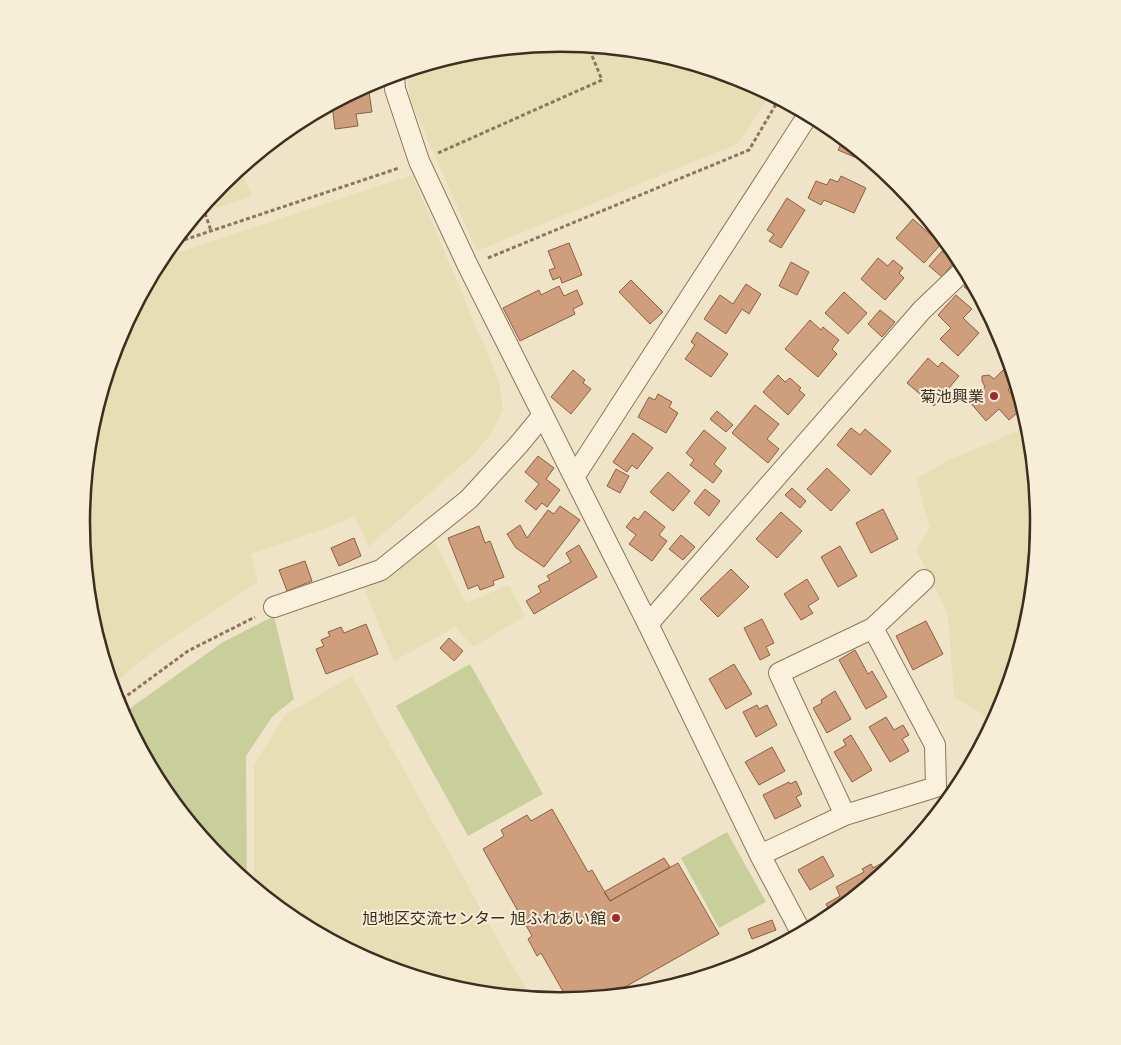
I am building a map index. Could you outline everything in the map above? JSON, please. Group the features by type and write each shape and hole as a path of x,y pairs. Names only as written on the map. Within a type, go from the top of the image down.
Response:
{"street":[{"path":"395,83 419,161 468,266 648,624 760,855 799,928"},
{"path":"574,477 804,121"},
{"path":"648,624 922,310 959,274"},
{"path":"274,607 380,570 470,499 543,415"},
{"path":"845,815 778,673 873,628 924,580"},
{"path":"760,855 845,815 936,787 935,745 873,628"}],"path":[{"path":"185,240 419,161 602,80 591,54"},
{"path":"468,266 749,150 776,105"},
{"path":"206,215 211,231"},
{"path":"124,698 188,651 274,607"}],"shaded area":[{"path":"560,52 622,57 682,69 712,77 766,100 739,143 477,251 410,100 409,77 469,62 499,57"},
{"path":"412,175 499,381 503,410 492,433 473,455 368,547 355,516 335,525 251,554 258,582 157,648 118,680 107,644 95,584 90,522 95,461 100,431 115,371 126,343 153,287 175,254"},
{"path":"243,176 252,196 216,208 215,205"},
{"path":"1021,430 1029,492 1029,553 1026,584 1021,614 1006,674 988,717 954,697 948,614 916,549 930,528 916,479 943,463"},
{"path":"433,539 466,603 509,585 525,616 473,647 455,627 394,661 363,585"},
{"path":"352,676 528,991 469,983 409,968 381,957 325,930 274,895 254,878 254,764 286,714"}],"green space":[{"path":"274,616 294,699 272,717 246,756 247,872 228,855 188,809 153,757 129,709 223,642"},
{"path":"470,664 543,794 468,836 396,706"},
{"path":"727,832 766,902 719,928 681,858"}],"building":[{"path":"369,93 372,112 356,114 358,126 335,129 333,111"},
{"path":"840,145 857,158 838,150"},
{"path":"841,176 866,188 854,213 824,200 821,205 808,198 816,181 827,185 830,179 838,182"},
{"path":"787,198 805,210 781,248 769,241 774,234 767,230"},
{"path":"913,219 940,245 924,263 896,238"},
{"path":"569,243 582,275 562,283 560,277 553,280 549,270 555,268 548,251"},
{"path":"942,251 953,264 942,277 929,266"},
{"path":"878,258 888,266 893,260 903,268 899,273 904,278 885,300 861,279"},
{"path":"791,262 809,272 797,295 779,286"},
{"path":"631,280 663,312 650,324 619,292"},
{"path":"746,284 761,294 749,314 742,309 726,334 704,319 720,295 733,304"},
{"path":"559,286 564,296 577,290 583,304 573,309 575,314 520,341 503,308 539,290 541,295"},
{"path":"844,292 867,313 848,334 825,313"},
{"path":"956,295 972,309 963,318 979,333 958,356 940,339 951,328 938,315"},
{"path":"880,310 895,322 882,337 868,324"},
{"path":"810,320 821,330 823,327 839,340 832,349 837,354 818,377 785,349"},
{"path":"697,332 728,354 711,377 685,359 695,345 691,342"},
{"path":"928,358 938,367 942,362 959,376 934,406 907,383"},
{"path":"573,370 585,380 583,383 591,389 571,414 551,397"},
{"name":"菊池興業","path":"1003,370 1007,374 1010,388 1008,390 1013,395 1017,413 1009,420 999,409 986,421 969,401 985,387 982,376 989,375 994,379"},
{"path":"778,375 785,382 790,378 801,388 799,390 805,395 788,415 763,392"},
{"path":"658,394 672,402 669,407 678,413 666,433 638,417 649,397 655,400"},
{"path":"755,405 779,424 767,439 779,449 768,463 732,433"},
{"path":"717,411 733,425 726,432 710,419"},
{"path":"851,428 860,435 865,429 891,451 871,475 837,445"},
{"path":"704,430 726,448 714,464 722,471 713,483 690,465 694,460 686,453"},
{"path":"633,433 653,448 637,469 632,465 627,472 613,462"},
{"path":"538,456 554,468 546,479 560,490 547,507 542,503 536,510 525,501 539,484 525,472"},
{"path":"827,468 850,490 831,511 807,489"},
{"path":"616,469 629,476 620,493 607,486"},
{"path":"668,472 690,491 673,511 650,492"},
{"path":"792,488 806,501 800,508 785,495"},
{"path":"705,489 720,501 709,516 694,503"},
{"path":"560,506 580,520 544,567 516,548 507,534 520,525 527,538 548,510 554,514"},
{"path":"883,509 898,539 871,553 856,523"},
{"path":"645,511 665,527 659,535 667,541 652,561 629,544 636,535 626,527 634,517 638,520"},
{"path":"781,512 802,531 777,558 756,539"},
{"path":"479,526 485,543 490,541 504,577 493,581 494,585 480,590 478,585 468,589 448,538"},
{"path":"681,535 695,547 683,560 669,549"},
{"path":"354,538 361,556 339,566 331,548"},
{"path":"579,545 597,577 534,614 526,601 541,592 538,586 550,580 547,576 571,562 566,553"},
{"path":"840,546 857,576 838,587 821,557"},
{"path":"305,561 312,581 287,591 279,570"},
{"path":"731,569 749,587 718,617 700,599"},
{"path":"807,579 819,599 808,606 813,613 801,620 784,594"},
{"path":"762,619 774,643 766,647 770,655 760,660 744,628"},
{"path":"926,621 943,654 913,670 896,636"},
{"path":"366,624 378,654 326,674 316,649 324,646 321,640 330,636 328,632 341,627 344,633"},
{"path":"449,638 463,651 454,661 440,648"},
{"path":"855,650 868,674 872,671 887,697 866,709 839,660"},
{"path":"734,664 752,694 726,709 709,679"},
{"path":"835,691 851,719 827,733 813,708 822,703 821,700"},
{"path":"757,705 759,709 767,705 777,725 756,737 743,712"},
{"path":"886,717 894,730 903,725 909,735 902,739 909,751 890,762 869,727"},
{"path":"851,735 872,770 852,782 834,752 846,745 843,740"},
{"path":"772,747 785,771 759,785 745,762"},
{"path":"796,781 802,794 796,797 801,806 775,819 763,795 789,782 790,784"},
{"name":"旭地区交流センター 旭ふれあい館","path":"552,809 588,872 592,870 610,901 678,863 719,934 624,988 563,992 541,953 537,956 528,939 532,936 483,849 504,836 501,830 527,815 531,821"},
{"path":"823,856 834,876 810,890 798,870"},
{"path":"664,858 670,867 610,901 604,892"},
{"path":"882,863 883,864 828,908 826,904 840,896 836,887 864,872 862,869 871,864 873,868"},
{"path":"772,920 776,930 752,939 748,929"}],"place":[{"name":"菊池興業","path":"994,396"},
{"name":"旭地区交流センター 旭ふれあい館","path":"616,918"}]}
